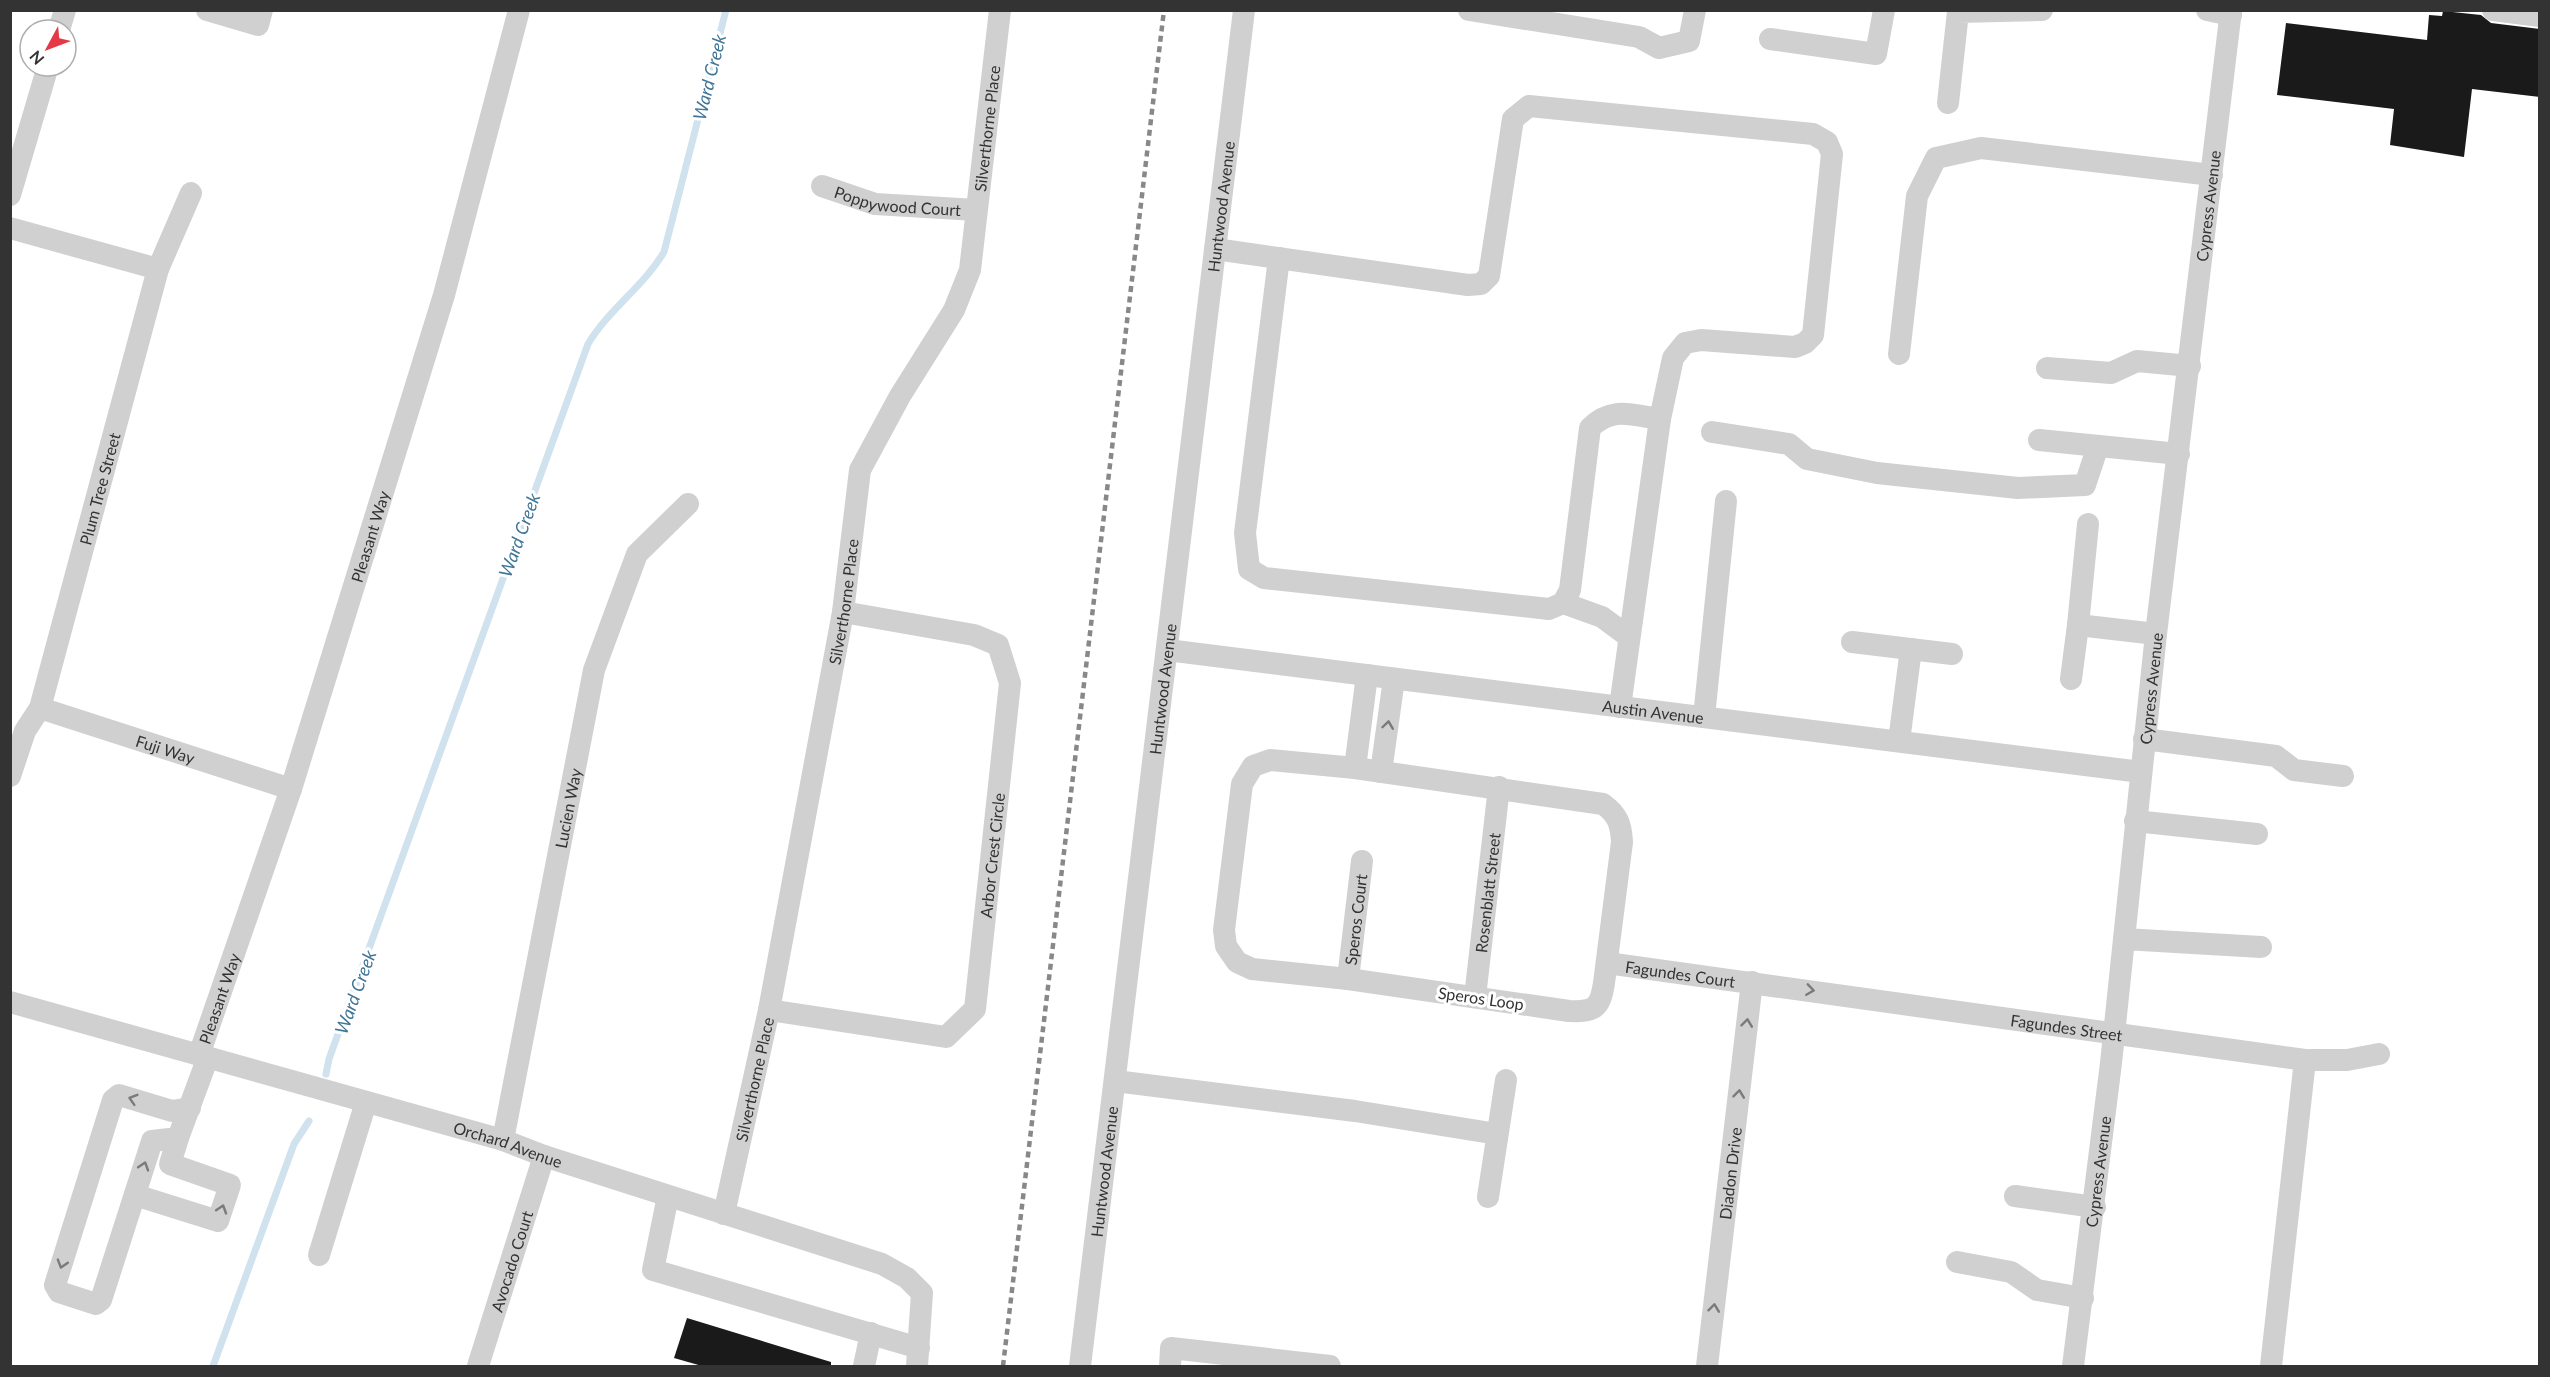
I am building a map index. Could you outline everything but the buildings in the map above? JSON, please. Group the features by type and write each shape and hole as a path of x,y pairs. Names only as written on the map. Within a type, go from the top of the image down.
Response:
{"street":[{"path":"207,10 258,25 262,10"},
{"name":"Pleasant Way","path":"135,1195 218,1221 230,1185 170,1164 190,1108 203,1056 291,789 444,295 519,10"},
{"name":"Silverthorne Place","path":"724,1214 770,1010 843,612 860,470 900,396 954,310 970,270 1000,10"},
{"name":"Huntwood Avenue","path":"1080,1366 1244,10"},
{"path":"1469,10 1639,37 1659,48 1689,41 1695,10"},
{"path":"1770,39 1876,54 1884,10"},
{"path":"1948,103 1952,11 2042,10"},
{"path":"2207,10 2231,13"},
{"path":"2493,10 2540,16"},
{"name":"Cypress Avenue","path":"2073,1366 2114,1034 2156,634 2231,13"},
{"path":"10,195 44,78"},
{"path":"1215,249 1468,285 1480,284 1489,276 1512,119 1528,106 1813,134 1830,147 1832,154 1813,335 1805,343 1796,347 1701,340 1685,343 1673,358 1660,419 1620,707"},
{"path":"1899,354 1917,196 1936,159 1981,148 2212,175"},
{"name":"Poppywood Court","path":"822,186 875,204 976,210"},
{"name":"Plum Tree Street","path":"10,776 25,731 40,708 158,269 191,194"},
{"path":"10,228 158,269"},
{"path":"1279,258 1245,533 1249,569 1264,578 1549,609 1563,603 1569,590 1586,442 1590,428 1602,417 1614,413 1660,419"},
{"path":"2047,368 2112,373 2137,361 2190,366"},
{"path":"1712,432 1789,444 1807,459 1877,473 2018,488 2085,485 2098,446"},
{"path":"2038,440 2178,454"},
{"path":"1704,717 1726,501"},
{"name":"Lucien Way","path":"503,1140 594,670 637,554 688,504"},
{"path":"2071,679 2088,524"},
{"path":"1563,603 1602,617 1629,637"},
{"name":"Arbor Crest Circle","path":"770,1010 946,1037 975,1009 1010,683 998,645 974,635 843,612"},
{"path":"2078,625 2156,634"},
{"path":"1852,642 1952,654"},
{"path":"1899,741 1911,649"},
{"name":"Austin Avenue","path":"1167,650 2141,772"},
{"path":"1355,768 1367,675"},
{"path":"1381,772 1394,679"},
{"name":"Fuji Way","path":"40,708 291,789"},
{"path":"2144,739 2276,756 2294,770 2343,776"},
{"name":"Speros Loop","path":"1270,760 1355,768 1589,801 1603,804 1616,814 1621,827 1622,842 1602,999 1597,1007 1586,1012 1348,979 1252,969 1237,962 1226,946 1224,930 1242,784 1253,766 1270,760"},
{"name":"Rosenblatt Street","path":"1475,997 1498,787"},
{"path":"2136,821 2257,834"},
{"name":"Speros Court","path":"1348,979 1362,861"},
{"path":"2124,939 2261,947"},
{"name":"Fagundes Court","path":"1607,963 1752,982"},
{"name":"Fagundes Street","path":"1752,982 2305,1059 2347,1060 2379,1054"},
{"name":"Diadon Drive","path":"1707,1366 1752,982"},
{"name":"Orchard Avenue","path":"10,1002 503,1140 543,1156 882,1264 907,1278 922,1293 918,1357"},
{"path":"2271,1366 2305,1059"},
{"path":"1488,1197 1506,1080"},
{"path":"1115,1081 1356,1111 1497,1134"},
{"path":"178,1138 152,1141 101,1300 96,1304 59,1292 55,1286 113,1100 119,1095 172,1111 190,1108"},
{"path":"320,1255 366,1102"},
{"name":"Avocado Court","path":"478,1366 543,1156"},
{"path":"668,1196 653,1270 871,1333 918,1357"},
{"path":"2015,1196 2094,1207"},
{"path":"1957,1262 2011,1272 2037,1290 2082,1298"},
{"path":"864,1366 871,1333"},
{"path":"1170,1366 1171,1348 1330,1366"}],"waterway":[{"name":"Ward Creek","path":"326,1074 329,1059 588,344 596,331 656,265 664,252 726,10"},
{"name":"Ward Creek","path":"213,1366 294,1144 309,1121"}],"railway":[{"path":"1003,1366 1164,10"}]}
